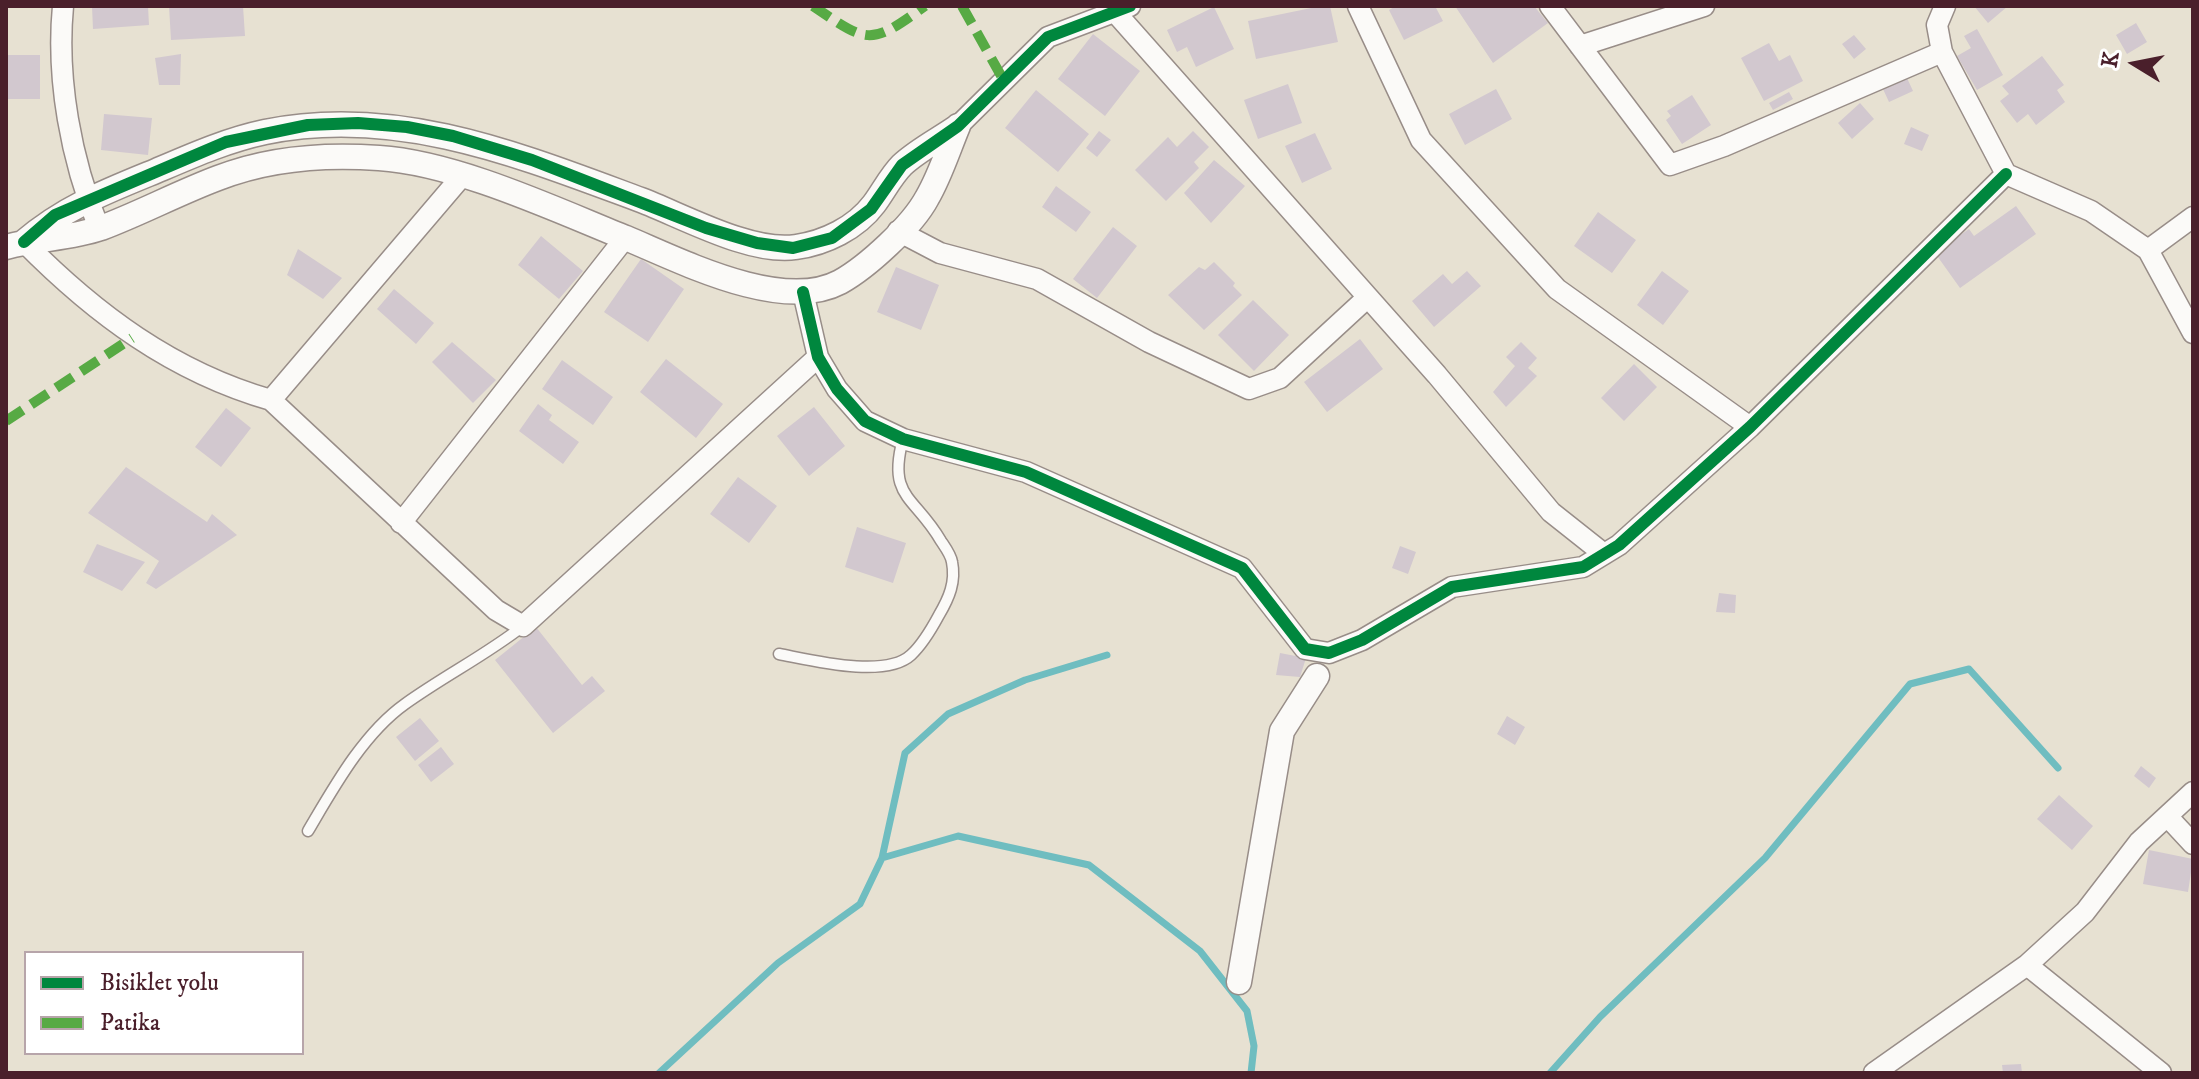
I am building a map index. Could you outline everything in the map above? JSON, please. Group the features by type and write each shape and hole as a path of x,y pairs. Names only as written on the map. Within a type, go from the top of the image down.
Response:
{"street":[{"path":"63,6 60,73 88,201 99,228"},
{"path":"1358,6 1421,140 1557,289 1750,427"},
{"path":"1550,6 1670,165 1724,146 1942,52"},
{"path":"1580,46 1704,6"},
{"path":"1945,6 1937,25 1942,52 2006,174 2091,211 2148,250 2193,333"},
{"path":"15,244 55,215 191,156 264,132 308,125 383,125 453,136 532,160 706,228 757,243 793,248 832,238 871,209 902,165 958,126 1048,37 1123,9 1551,512 1604,554"},
{"path":"15,244 63,239 99,228 218,177 299,157 381,158 462,176 719,275 803,292 838,283 874,257 926,200 958,126"},
{"path":"1305,649 1329,653 1362,640 1452,587 1583,567 1619,545 1750,427 2006,174"},
{"path":"271,400 462,176"},
{"path":"2148,250 2193,217"},
{"path":"898,231 940,253 1037,279 1149,342 1249,389 1280,378 1368,297"},
{"path":"401,523 625,238"},
{"path":"15,244 132,338 225,387 271,400 496,610 523,626 818,357"},
{"path":"803,292 818,357 837,389 865,421 903,439 1026,472 1242,568 1305,649 1317,676"},
{"path":"1239,982 1282,731 1329,653"},
{"path":"1874,1073 2027,965 2085,912 2139,842 2193,792"},
{"path":"2167,816 2193,844"},
{"path":"2027,965 2161,1073"}],"lane":[{"path":"779,654 846,665 883,666 910,657 933,628 952,591 952,560 931,523 899,486 896,464 903,439"},
{"path":"308,831 346,767 403,705 487,655 523,626"}],"building":[{"path":"92,6 148,6 149,25 93,29"},
{"path":"169,6 243,6 245,36 171,40"},
{"path":"1330,6 1338,42 1256,59 1248,21"},
{"path":"1396,6 1435,6 1443,21 1404,40 1389,10"},
{"path":"1455,6 1534,6 1548,23 1493,63"},
{"path":"1974,6 2008,6 1988,23"},
{"path":"1214,7 1234,49 1196,67 1187,47 1177,52 1167,30"},
{"path":"2136,23 2147,42 2127,54 2116,35"},
{"path":"1977,29 2003,75 1977,90 1957,56 1971,48 1964,36"},
{"path":"1093,34 1140,71 1105,116 1058,79"},
{"path":"1854,35 1866,49 1854,59 1842,44"},
{"path":"1769,43 1779,61 1790,55 1803,81 1764,101 1741,58"},
{"path":"181,54 180,85 159,85 155,58"},
{"path":"6,55 40,55 40,99 6,99"},
{"path":"2042,56 2064,85 2057,90 2065,102 2036,125 2028,114 2017,123 2000,101 2009,94 2002,86"},
{"path":"1907,78 1913,91 1889,102 1883,89"},
{"path":"1288,84 1302,123 1258,139 1244,100"},
{"path":"1496,89 1512,119 1465,145 1449,114"},
{"path":"1036,90 1089,134 1058,172 1005,128"},
{"path":"1789,92 1793,99 1773,110 1769,103"},
{"path":"1692,95 1711,125 1682,144 1666,120 1671,116 1667,111"},
{"path":"1860,103 1874,119 1852,139 1838,123"},
{"path":"104,114 152,118 148,155 101,150"},
{"path":"1911,127 1929,135 1922,151 1904,144"},
{"path":"1099,131 1111,140 1097,157 1086,148"},
{"path":"1193,131 1209,147 1194,162 1199,168 1166,201 1135,170 1168,137 1177,147"},
{"path":"1315,133 1332,169 1302,183 1285,146"},
{"path":"1214,160 1245,186 1211,223 1184,193"},
{"path":"1056,186 1091,212 1076,232 1042,207"},
{"path":"2016,206 2036,234 1960,288 1935,253 1969,229 1974,236"},
{"path":"1598,212 1636,240 1612,273 1574,246"},
{"path":"1113,227 1137,246 1097,298 1073,279"},
{"path":"541,236 583,271 559,299 518,265"},
{"path":"298,249 342,278 323,299 287,275"},
{"path":"641,259 684,289 648,342 604,312"},
{"path":"1214,262 1235,283 1233,286 1242,295 1204,330 1168,295 1199,267 1205,270"},
{"path":"896,267 939,285 921,330 877,312"},
{"path":"1467,271 1481,286 1434,327 1412,301 1443,274 1452,284"},
{"path":"1662,271 1689,291 1663,325 1637,305"},
{"path":"394,289 434,323 416,344 377,309"},
{"path":"1253,300 1289,335 1254,371 1218,335"},
{"path":"1360,339 1383,369 1327,412 1304,382"},
{"path":"452,342 496,380 473,403 432,362"},
{"path":"1521,342 1537,358 1528,368 1537,376 1506,407 1493,392 1515,366 1506,357"},
{"path":"666,359 723,404 696,438 640,392"},
{"path":"562,360 613,397 593,425 542,389"},
{"path":"1634,364 1657,387 1624,421 1601,398"},
{"path":"538,404 552,415 549,420 579,442 563,464 519,431"},
{"path":"814,407 845,446 809,476 777,436"},
{"path":"226,408 251,428 221,467 195,447"},
{"path":"126,467 207,522 212,514 237,535 156,589 146,583 159,561 88,513"},
{"path":"738,477 777,506 749,543 710,514"},
{"path":"857,527 906,543 893,583 845,567"},
{"path":"97,544 145,562 122,591 83,572"},
{"path":"1400,546 1416,552 1408,574 1392,568"},
{"path":"1719,593 1736,595 1735,613 1716,612"},
{"path":"536,627 582,685 592,676 605,691 553,733 495,660"},
{"path":"1280,653 1306,658 1300,677 1276,675"},
{"path":"1507,716 1525,727 1515,745 1497,734"},
{"path":"420,718 439,741 415,761 396,737"},
{"path":"441,747 454,764 431,782 418,765"},
{"path":"2141,766 2156,778 2149,788 2134,776"},
{"path":"2059,795 2093,826 2072,850 2037,819"},
{"path":"2149,850 2193,859 2188,892 2143,884"},
{"path":"2021,1064 2022,1073 2003,1073 2002,1065"}],"waterway":[{"path":"659,1073 778,963 860,904 882,858 905,753 948,714 1025,680 1107,655"},
{"path":"1550,1073 1600,1017 1765,858 1910,684 1969,669 2058,768"},
{"path":"882,858 958,836 1089,865 1200,951 1247,1011 1254,1046 1251,1073"}],"marked path":[{"path":"813,6 846,28 869,35 892,28 925,6"},
{"path":"962,6 1004,81"},
{"path":"6,421 132,338"}],"cycle path":[{"path":"24,242 55,215 226,142 308,125 358,123 407,127 453,136 532,160 706,228 757,243 793,248 832,238 871,209 902,165 958,126 1048,37 1130,6"},
{"path":"803,292 818,357 837,389 865,421 903,439 1026,472 1242,568 1305,649 1329,653 1362,640 1452,587 1583,567 1619,545 1750,427 2006,174"}]}
